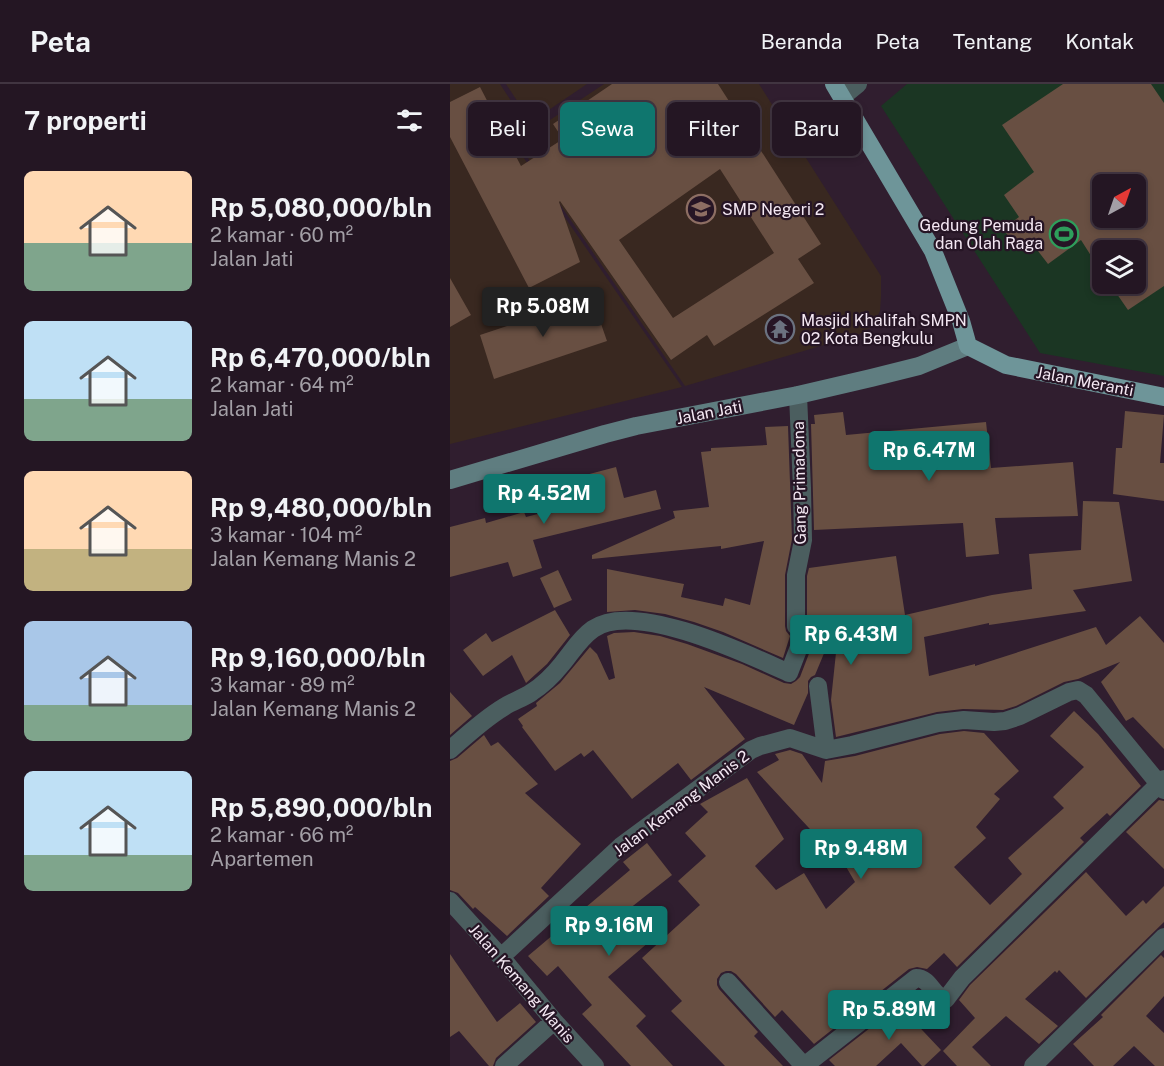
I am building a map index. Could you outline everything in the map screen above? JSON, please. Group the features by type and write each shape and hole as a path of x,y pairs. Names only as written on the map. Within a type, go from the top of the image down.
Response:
{"main road":[{"path":"838,90 933,251 961,321 968,346"},
{"name":"Jalan Meranti","path":"968,346 1006,365 1164,397"}],"street":[{"path":"838,90 858,84"},
{"name":"Jalan Jati","path":"450,480 636,426 798,395 919,366 968,346"},
{"name":"Gang Primadona","path":"450,750 474,728 503,707 532,693 560,667 579,642 594,628 614,621 645,622 671,627 744,652 789,673 803,632 795,626 796,575 803,540 798,395"},
{"path":"818,687 826,750"},
{"name":"Jalan Kemang Manis 2","path":"501,957 621,846 751,750 790,738 826,750 938,723 964,720 1005,721 1078,690 1086,695 1162,784"},
{"path":"728,982 804,1066 916,978 924,980 940,998 946,999 962,978 1162,784"},
{"name":"Jalan Kemang Manis","path":"450,901 595,1066"},
{"path":"1033,1066 1164,937"},
{"path":"504,1066 554,1021"}],"shaded area":[{"path":"450,84 500,84 512,102 468,102 468,156 522,156 682,387 450,444"},
{"path":"506,84 587,84 548,110 548,102 518,102"},
{"name":"SMP Negeri 2","path":"604,84 759,84 772,104 772,156 805,156 881,276 880,311 873,326 858,335 685,386 527,156 548,156 548,121 560,113 560,156 655,156 655,102 577,102"}],"green space":[{"name":"Gedung Pemuda dan Olah Raga","path":"907,84 1164,84 1164,376 1040,353 881,106"}],"building":[{"path":"612,84 718,84 730,102 667,102 667,156 760,156 760,149 821,244 798,259 814,283 714,346 707,335 671,360 560,201 580,262 529,288 450,137 450,102 480,87 488,102 468,102 468,156 516,156 521,166 537,156 548,156 548,149 560,141 560,156 655,156 655,102 585,102","holes":["720,169 774,253 673,318 619,240"]},
{"path":"1063,84 1151,84 1164,103 1164,286 1128,310 1117,294 1146,294 1146,240 1092,240 1092,257 1081,240 1048,264 1031,242 1019,250 1003,229 1019,217 1004,195 1034,172 1002,125"},
{"path":"560,119 560,134 553,124"},
{"path":"450,278 471,315 450,327"},
{"path":"592,298 607,341 494,379 480,335"},
{"path":"1125,411 1164,415 1160,463 1164,463 1164,501 1113,494 1116,448 1122,448"},
{"path":"843,412 846,435 986,422 991,468 1073,462 1078,516 995,518 999,554 966,557 963,523 814,530 811,424 815,424 814,415"},
{"path":"788,426 792,539 785,575 785,626 790,636 783,658 723,632 665,614 635,610 607,612 607,569 684,584 681,597 723,606 725,598 750,605 764,541 721,549 721,546 592,559 592,555 675,518 673,511 709,507 701,452 711,451 711,448 767,445 765,427"},
{"path":"616,467 624,498 656,490 661,509 533,540 542,568 513,577 508,562 450,577 450,527 485,518 486,523 524,512 526,517 569,506 563,481"},
{"path":"1083,501 1119,502 1132,581 1073,590 1086,611 989,625 989,623 924,637 929,676 975,664 975,666 1096,627 1106,645 1140,616 1164,643 1164,749 1133,717 1126,721 1101,682 1120,662 1078,679 1064,682 1003,710 963,709 937,712 836,737 831,700 840,615 815,675 808,681 808,693 794,725 704,687 745,739 691,780 678,763 632,799 593,750 584,757 581,753 555,771 518,719 537,706 536,703 560,683 590,647 597,654 609,680 615,678 607,636 614,633 634,632 660,636 742,664 791,684 800,677 814,635 813,628 807,621 809,568 896,556 905,615 992,595 1032,589 1029,554 1081,550"},
{"path":"558,570 572,600 554,608 540,578"},
{"path":"555,610 570,635 547,664 526,683 512,655 483,676 463,650 486,633 492,642"},
{"path":"450,692 472,716 450,735"},
{"path":"1074,711 1098,734 1141,786 1110,816 1107,813 1080,838 1084,842 957,967 944,953 927,969 917,967 909,969 814,1044 782,1010 775,1017 736,974 731,971 721,973 717,979 719,989 758,1032 754,1036 783,1066 725,1066 671,1011 682,1001 642,958 700,905 678,881 706,856 685,833 708,812 700,804 747,778 784,839 755,866 776,890 804,873 826,909 855,882 828,836 822,842 757,772 779,760 775,754 790,750 802,754 822,783 825,761 855,756 940,734 964,731 984,733 1019,771 994,794 1000,799 976,827 986,838 954,867 990,905 1022,874 1008,858 1064,808 1053,797 1084,767 1050,736"},
{"path":"484,735 491,746 498,742 538,784 525,793 581,844 541,888 549,896 507,936 475,907 473,909 458,893 450,890 450,761 457,758"},
{"path":"1159,800 1164,801 1164,869 1126,832"},
{"path":"647,843 672,875 624,913 649,942 608,977 646,1016 636,1026 673,1066 631,1066 582,1014 592,1005 558,966 547,976 528,956 630,870 623,862"},
{"path":"1086,872 1126,916 1143,900 1146,904 1164,886 1164,922 1086,998 1059,970 1057,973 1055,971 1025,999 1058,1026 1039,1044 1006,1016 972,1047 991,1066 957,1066 943,1051 975,1018 959,1000 970,985"},
{"path":"450,954 497,1022 520,1003 536,1022 496,1058 493,1066 489,1066 459,1031 450,1037"},
{"path":"1161,955 1164,958 1164,996 1146,1016 1164,1033 1164,1066 1155,1066 1134,1046 1113,1066 1094,1066 1073,1044 1103,1017 1101,1015"},
{"path":"911,996 918,1003 907,1014 941,1050 924,1066 901,1043 876,1066 835,1066 829,1060"}],"place":[{"name":"SMP Negeri 2","path":"701,209"},
{"name":"Gedung Pemuda dan Olah Raga","path":"1064,234"},
{"name":"Masjid Khalifah SMPN 02 Kota Bengkulu","path":"780,329"}]}
